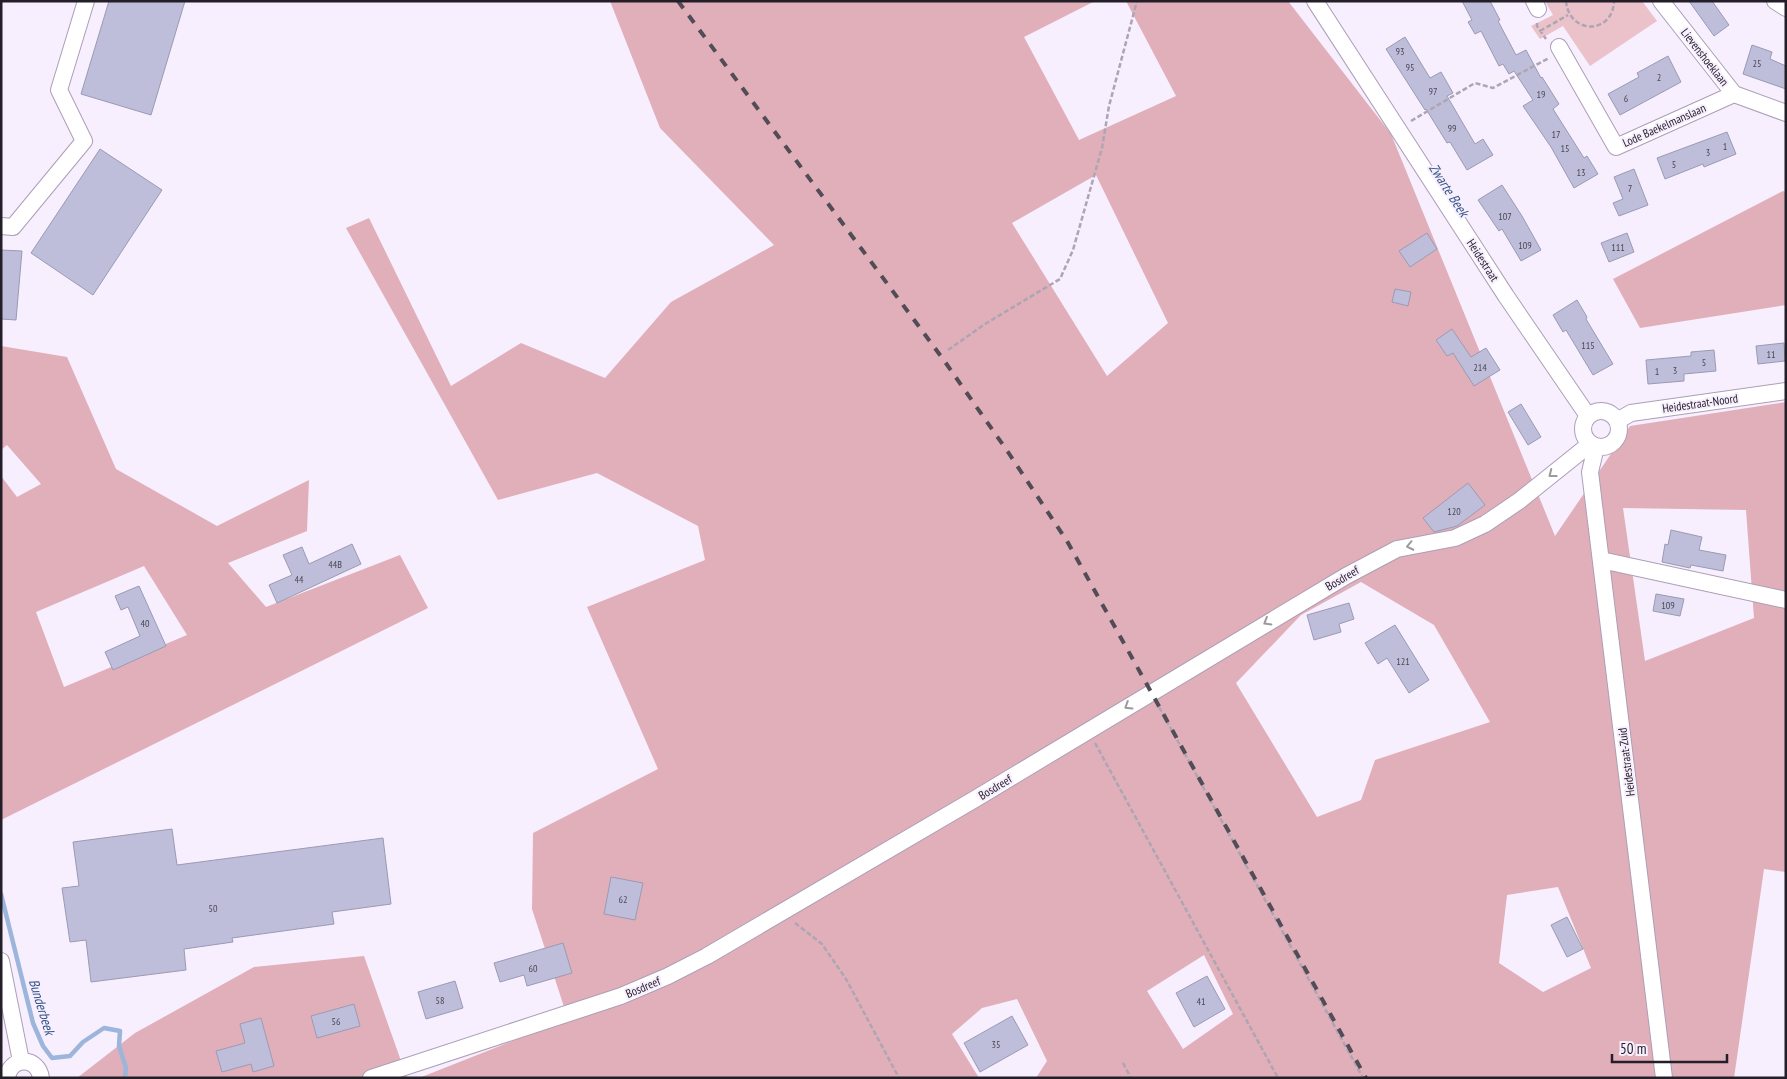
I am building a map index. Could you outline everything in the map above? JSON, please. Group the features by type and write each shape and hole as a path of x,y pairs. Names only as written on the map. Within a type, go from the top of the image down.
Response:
{"street":[{"path":"1,226 13,227 84,141 59,90 86,1"},
{"name":"Heidestraat","path":"1315,1 1506,296 1588,416"},
{"name":"Lievenshoeklaan","path":"1661,1 1734,94 1786,113"},
{"path":"1775,1 1786,8"},
{"name":"Lode Baekelmanslaan","path":"1559,47 1616,147 1734,94"},
{"name":"Heidestraat-Noord","path":"1617,421 1631,413 1786,391"},
{"path":"1604,411 1612,415 1617,421 1619,432 1615,441 1606,447 1593,445 1584,436 1583,426 1588,416 1596,412 1604,411"},
{"name":"Heidestraat-Zuid","path":"1593,445 1590,472 1664,1078"},
{"name":"Bosdreef","path":"371,1078 638,990 707,956 1381,556 1411,545 1455,538 1485,524 1593,445"},
{"path":"1601,560 1786,600"},
{"path":"1,961 21,1061"},
{"path":"6,1078 12,1066 21,1061 32,1063 37,1067 41,1078"}],"path":[{"path":"948,350 984,324 1060,279 1073,250 1102,148 1110,106 1137,1"},
{"path":"1566,1 1568,14 1577,24 1589,27 1602,24 1611,15 1614,1"},
{"path":"1399,129 1475,83 1493,88 1548,60 1559,47 1544,38 1536,26 1536,5"},
{"path":"1540,31 1568,14"},
{"path":"1151,692 1363,1078"},
{"path":"1088,731 1278,1078"},
{"path":"782,912 822,944 846,978 899,1078"},
{"path":"1123,1063 1131,1078"}],"shaded area":[{"path":"610,1 1095,1 1024,37 1079,140 1176,96 1126,1 1288,1 1391,134 1555,536 1630,426 1786,402 1786,872 1764,869 1734,1078 1036,1078 1047,1061 1017,999 982,1008 952,1034 979,1078 419,1078 568,1019 532,909 533,833 658,769 587,607 705,560 698,526 597,473 498,500 346,228 369,218 451,386 521,343 605,378 671,302 774,245 660,128","holes":["1096,175 1168,323 1107,376 1012,223","1623,508 1746,510 1754,618 1645,661","1361,582 1434,625 1490,722 1375,760 1361,800 1317,817 1236,683 1301,615","1558,887 1591,968 1543,992 1499,963 1507,895","1204,955 1233,1014 1183,1049 1147,991"]},
{"path":"1545,1 1642,1 1657,21 1590,66 1563,26 1540,39 1531,26 1553,15"},
{"path":"1783,191 1786,192 1786,305 1640,328 1613,279"},
{"path":"1,346 67,357 116,469 217,526 309,480 307,531 228,563 266,607 400,555 428,608 1,820 1,476 17,497 41,484 7,445 1,450","holes":["144,566 187,635 64,687 36,612"]},
{"path":"364,956 407,1078 77,1078 135,1033 254,967"}],"building":[{"path":"109,1 185,1 151,115 81,94"},
{"path":"1462,1 1490,1 1516,55 1526,50 1541,78 1559,104 1553,109 1584,158 1587,156 1598,174 1574,188 1551,147 1523,106 1533,100 1514,71 1509,74 1503,64 1499,66 1481,31 1475,34 1468,22 1472,20"},
{"path":"1689,1 1712,1 1729,25 1714,36"},
{"path":"1405,37 1430,78 1441,72 1453,93 1447,96 1475,144 1483,139 1493,155 1467,170 1450,142 1447,143 1386,49"},
{"path":"1752,45 1772,52 1770,59 1786,66 1786,89 1743,74"},
{"path":"1668,56 1681,82 1620,115 1608,94 1639,77 1637,73"},
{"path":"1727,132 1736,154 1704,167 1703,164 1665,179 1657,158"},
{"path":"100,149 162,190 93,295 31,253"},
{"path":"1634,169 1648,205 1619,216 1613,203 1623,199 1614,177"},
{"path":"1502,185 1541,250 1521,261 1502,229 1499,231 1478,200"},
{"path":"1427,233 1437,249 1410,267 1399,251"},
{"path":"1627,233 1634,252 1609,262 1601,243"},
{"path":"1,250 22,251 16,320 1,319"},
{"path":"1395,289 1411,292 1408,306 1392,302"},
{"path":"1577,300 1613,364 1593,375 1566,330 1563,332 1553,315"},
{"path":"1452,329 1471,357 1486,348 1500,370 1474,386 1453,353 1447,356 1436,340"},
{"path":"1784,343 1785,361 1758,364 1756,346"},
{"path":"1714,350 1716,371 1684,374 1684,381 1648,384 1646,360 1691,356 1691,352"},
{"path":"1521,404 1541,437 1528,445 1508,412"},
{"path":"1468,483 1485,505 1457,526 1434,532 1423,518"},
{"path":"1671,530 1702,537 1699,550 1726,555 1723,571 1691,565 1690,568 1662,562 1665,544 1668,545"},
{"path":"352,544 361,564 277,603 269,585 292,575 283,555 302,547 309,564"},
{"path":"139,586 166,646 113,670 105,652 140,636 128,607 121,610 115,596"},
{"path":"1656,594 1684,599 1680,616 1653,611"},
{"path":"1349,603 1354,619 1339,624 1341,632 1314,640 1307,615"},
{"path":"1395,625 1429,680 1409,693 1387,658 1378,664 1365,643"},
{"path":"172,829 177,865 383,838 391,904 332,912 334,924 232,938 233,942 184,949 186,970 91,982 86,940 70,942 62,888 79,886 73,842"},
{"path":"611,877 643,883 635,920 604,914"},
{"path":"1567,917 1583,949 1567,957 1551,925"},
{"path":"563,943 572,973 527,986 524,975 500,982 494,963"},
{"path":"1207,976 1225,1009 1194,1027 1176,993"},
{"path":"455,981 463,1008 426,1019 418,992"},
{"path":"354,1004 360,1026 317,1038 311,1016"},
{"path":"1012,1016 1028,1045 980,1072 964,1043"},
{"path":"261,1018 274,1066 253,1072 251,1064 222,1072 216,1051 245,1043 240,1024"}],"waterway":[{"name":"Bunderbeek","path":"1,894 33,1023 43,1046 52,1058 70,1056 83,1042 104,1028 120,1031 119,1046 126,1068 125,1078"}],"railway":[{"path":"678,1 943,359 1067,541 1366,1078"}],"water label":[{"name":"Zwarte Beek","path":"1449,190"}]}
